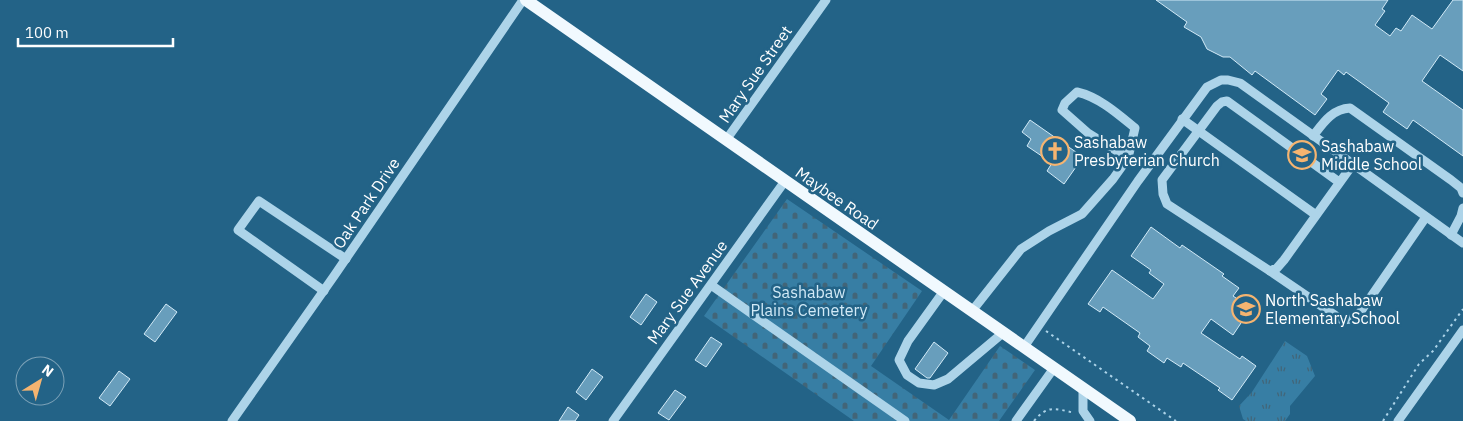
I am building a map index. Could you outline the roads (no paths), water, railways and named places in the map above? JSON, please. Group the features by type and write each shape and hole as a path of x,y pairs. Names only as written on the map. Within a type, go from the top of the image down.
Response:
{"main road":[{"name":"Maybee Road","path":"524,0 1130,421"}],"street":[{"name":"Oak Park Drive","path":"232,421 324,291 524,0"},
{"name":"Mary Sue Street","path":"726,140 826,0"},
{"path":"1024,347 1089,250 1182,120 1207,87 1215,82 1228,80 1240,84 1463,243"},
{"path":"972,311 1021,249 1048,231 1082,214 1113,180 1128,158 1135,128 1109,107 1086,94 1077,92 1065,103 1062,110 1088,133 1128,158"},
{"path":"1340,182 1228,101 1222,102 1162,180 1163,194 1167,204 1342,320 1352,320 1359,314 1426,217"},
{"path":"1313,136 1327,118 1341,108 1350,108 1452,180 1461,188 1463,193"},
{"path":"1182,120 1316,215"},
{"path":"1270,271 1277,268 1353,164"},
{"name":"Mary Sue Avenue","path":"613,421 785,182"},
{"path":"324,291 238,230 259,201 346,259"},
{"path":"1451,235 1463,208"},
{"path":"711,285 905,421"},
{"path":"944,291 908,340 899,360 906,375 918,383 934,385 948,379 1004,332"},
{"path":"1398,421 1463,330"},
{"path":"1016,421 1054,368"},
{"path":"1083,388 1083,411 1088,418"}],"place":[{"name":"Sashabaw Presbyterian Church","path":"1055,151"},
{"name":"Sashabaw Middle School","path":"1302,155"},
{"name":"North Sashabaw Elementary School","path":"1246,309"}],"park label":[{"name":"Sashabaw Plains Cemetery","path":"809,301"}]}
